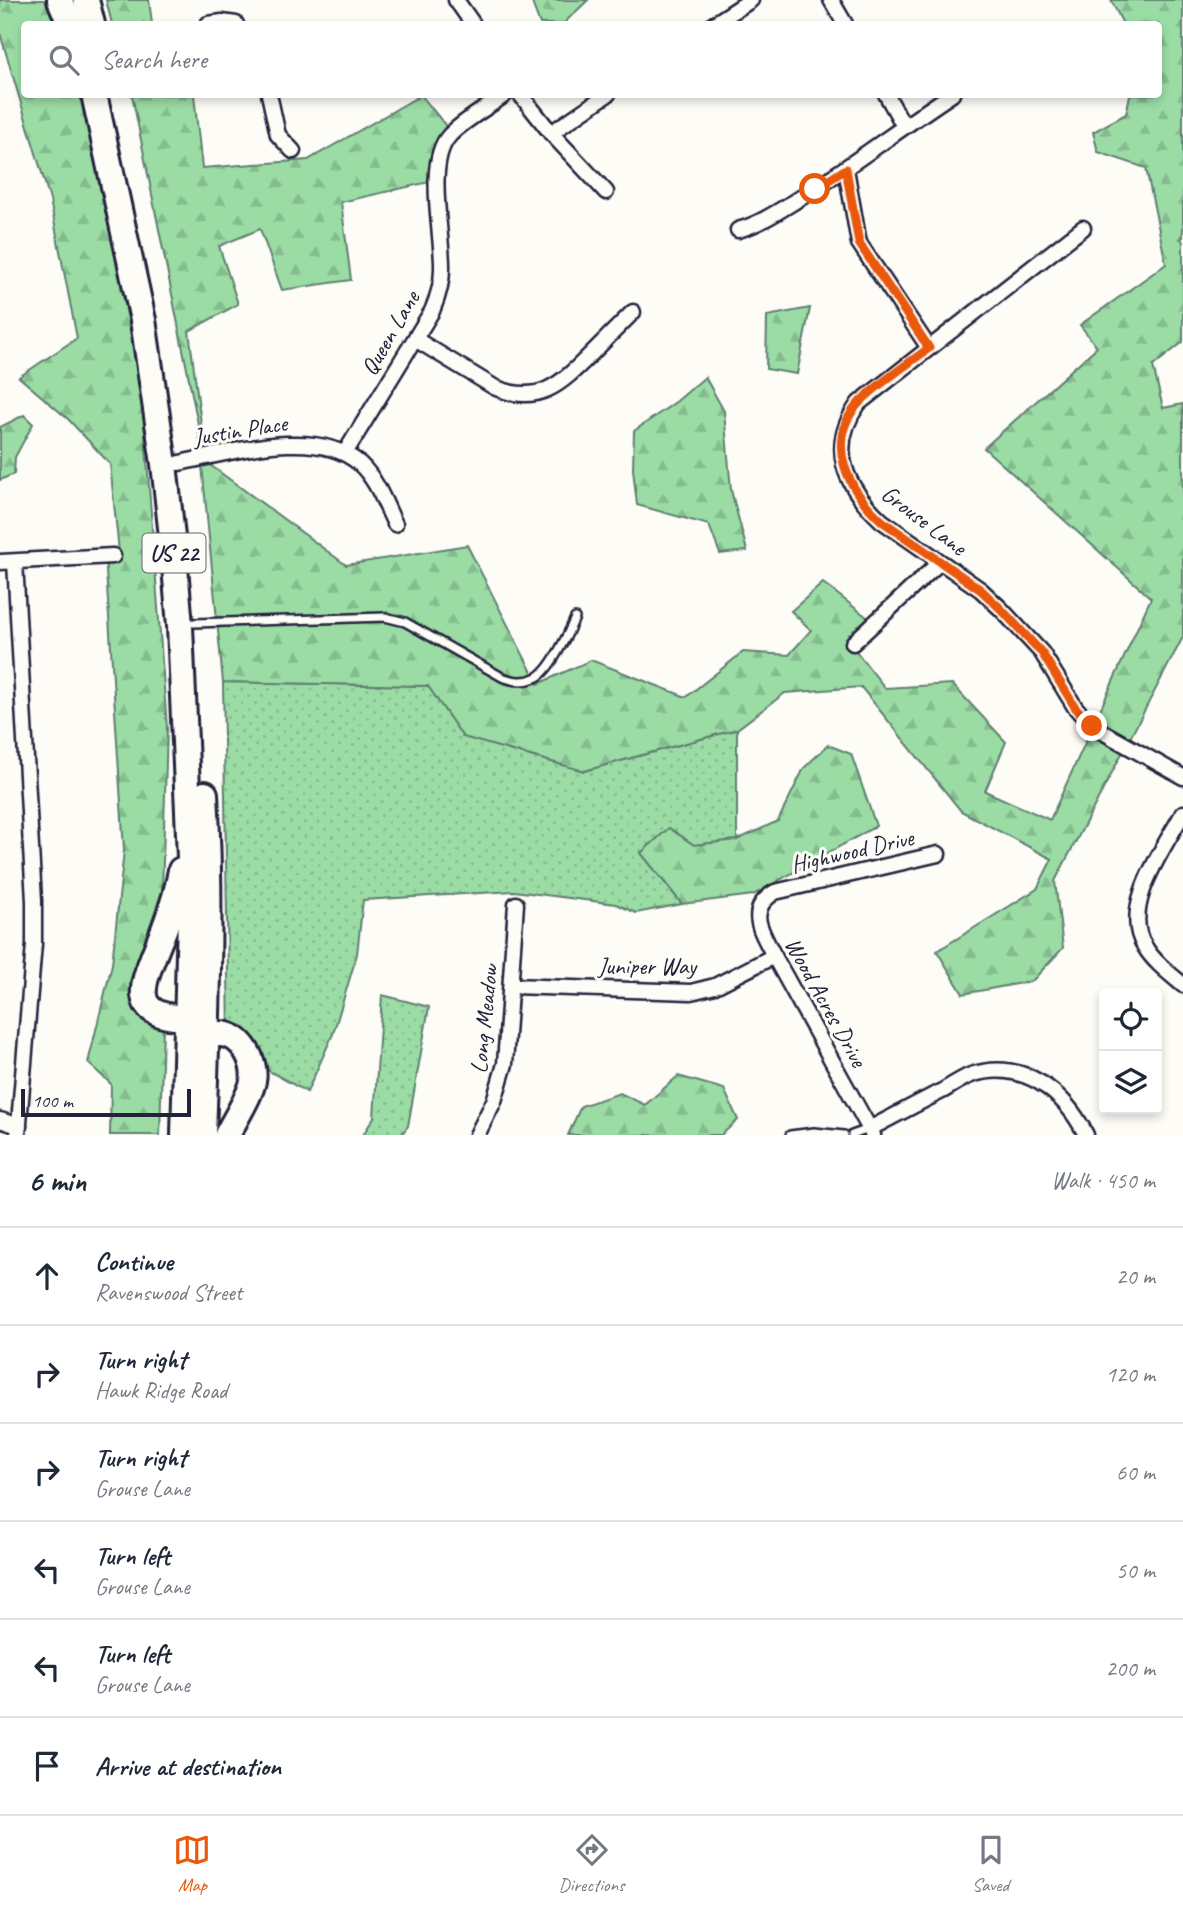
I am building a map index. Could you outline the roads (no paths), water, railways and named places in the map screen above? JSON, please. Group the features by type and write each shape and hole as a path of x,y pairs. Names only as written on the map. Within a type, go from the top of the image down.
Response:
{"highway":[{"path":"60,0 69,21"},
{"path":"71,0 76,21"},
{"path":"86,0 91,21"},
{"name":"US 22","path":"94,98 143,320 164,464 180,626 203,1135"},
{"name":"US 22","path":"110,98 153,291 179,463 194,623 208,842 198,1029 184,1135"},
{"path":"190,825 177,891 145,976 145,1001 152,1010 163,1016 198,1029 228,1035 245,1047 252,1063 252,1085 227,1135"}],"street":[{"path":"456,0 470,21"},
{"path":"718,21 749,0"},
{"path":"831,0 843,21"},
{"path":"270,98 278,135 293,151"},
{"name":"Queen Lane","path":"345,453 432,311 441,289 437,171 440,151 449,136 501,98"},
{"path":"523,98 551,133 606,192"},
{"path":"551,133 602,98"},
{"path":"888,98 904,126"},
{"path":"738,230 768,218 846,169 946,98"},
{"path":"846,169 859,243 929,348"},
{"name":"Grouse Lane","path":"1083,228 859,403 843,436 842,453 852,487 868,508 882,521 981,590 1001,609 1042,653 1075,707 1092,726 1183,777"},
{"path":"415,339 494,387 518,395 531,395 555,387 568,377 634,312"},
{"name":"Justin Place","path":"179,463 298,442 324,446 345,453 361,465 375,483 395,524"},
{"path":"0,1120 19,1131 34,944 34,901 7,562 113,556"},
{"path":"853,643 940,562"},
{"path":"1183,813 1139,897 1138,917 1144,946 1183,985"},
{"name":"Highwood Drive","path":"775,892 938,854"},
{"name":"Wood Acres Drive","path":"775,892 764,901 758,920 774,956 871,1132"},
{"name":"Long Meadow","path":"477,1135 501,1082 508,1038 516,904"},
{"name":"Juniper Way","path":"512,986 691,992 715,986 774,956"},
{"path":"871,1132 971,1075 1000,1072 1029,1077 1054,1091 1074,1113 1086,1135"}],"lane":[{"path":"194,623 385,617 405,622 502,677 516,682 537,678 547,668 575,618"},
{"path":"790,1135 814,1132 845,1135"},
{"path":"852,1135 871,1132"}]}
